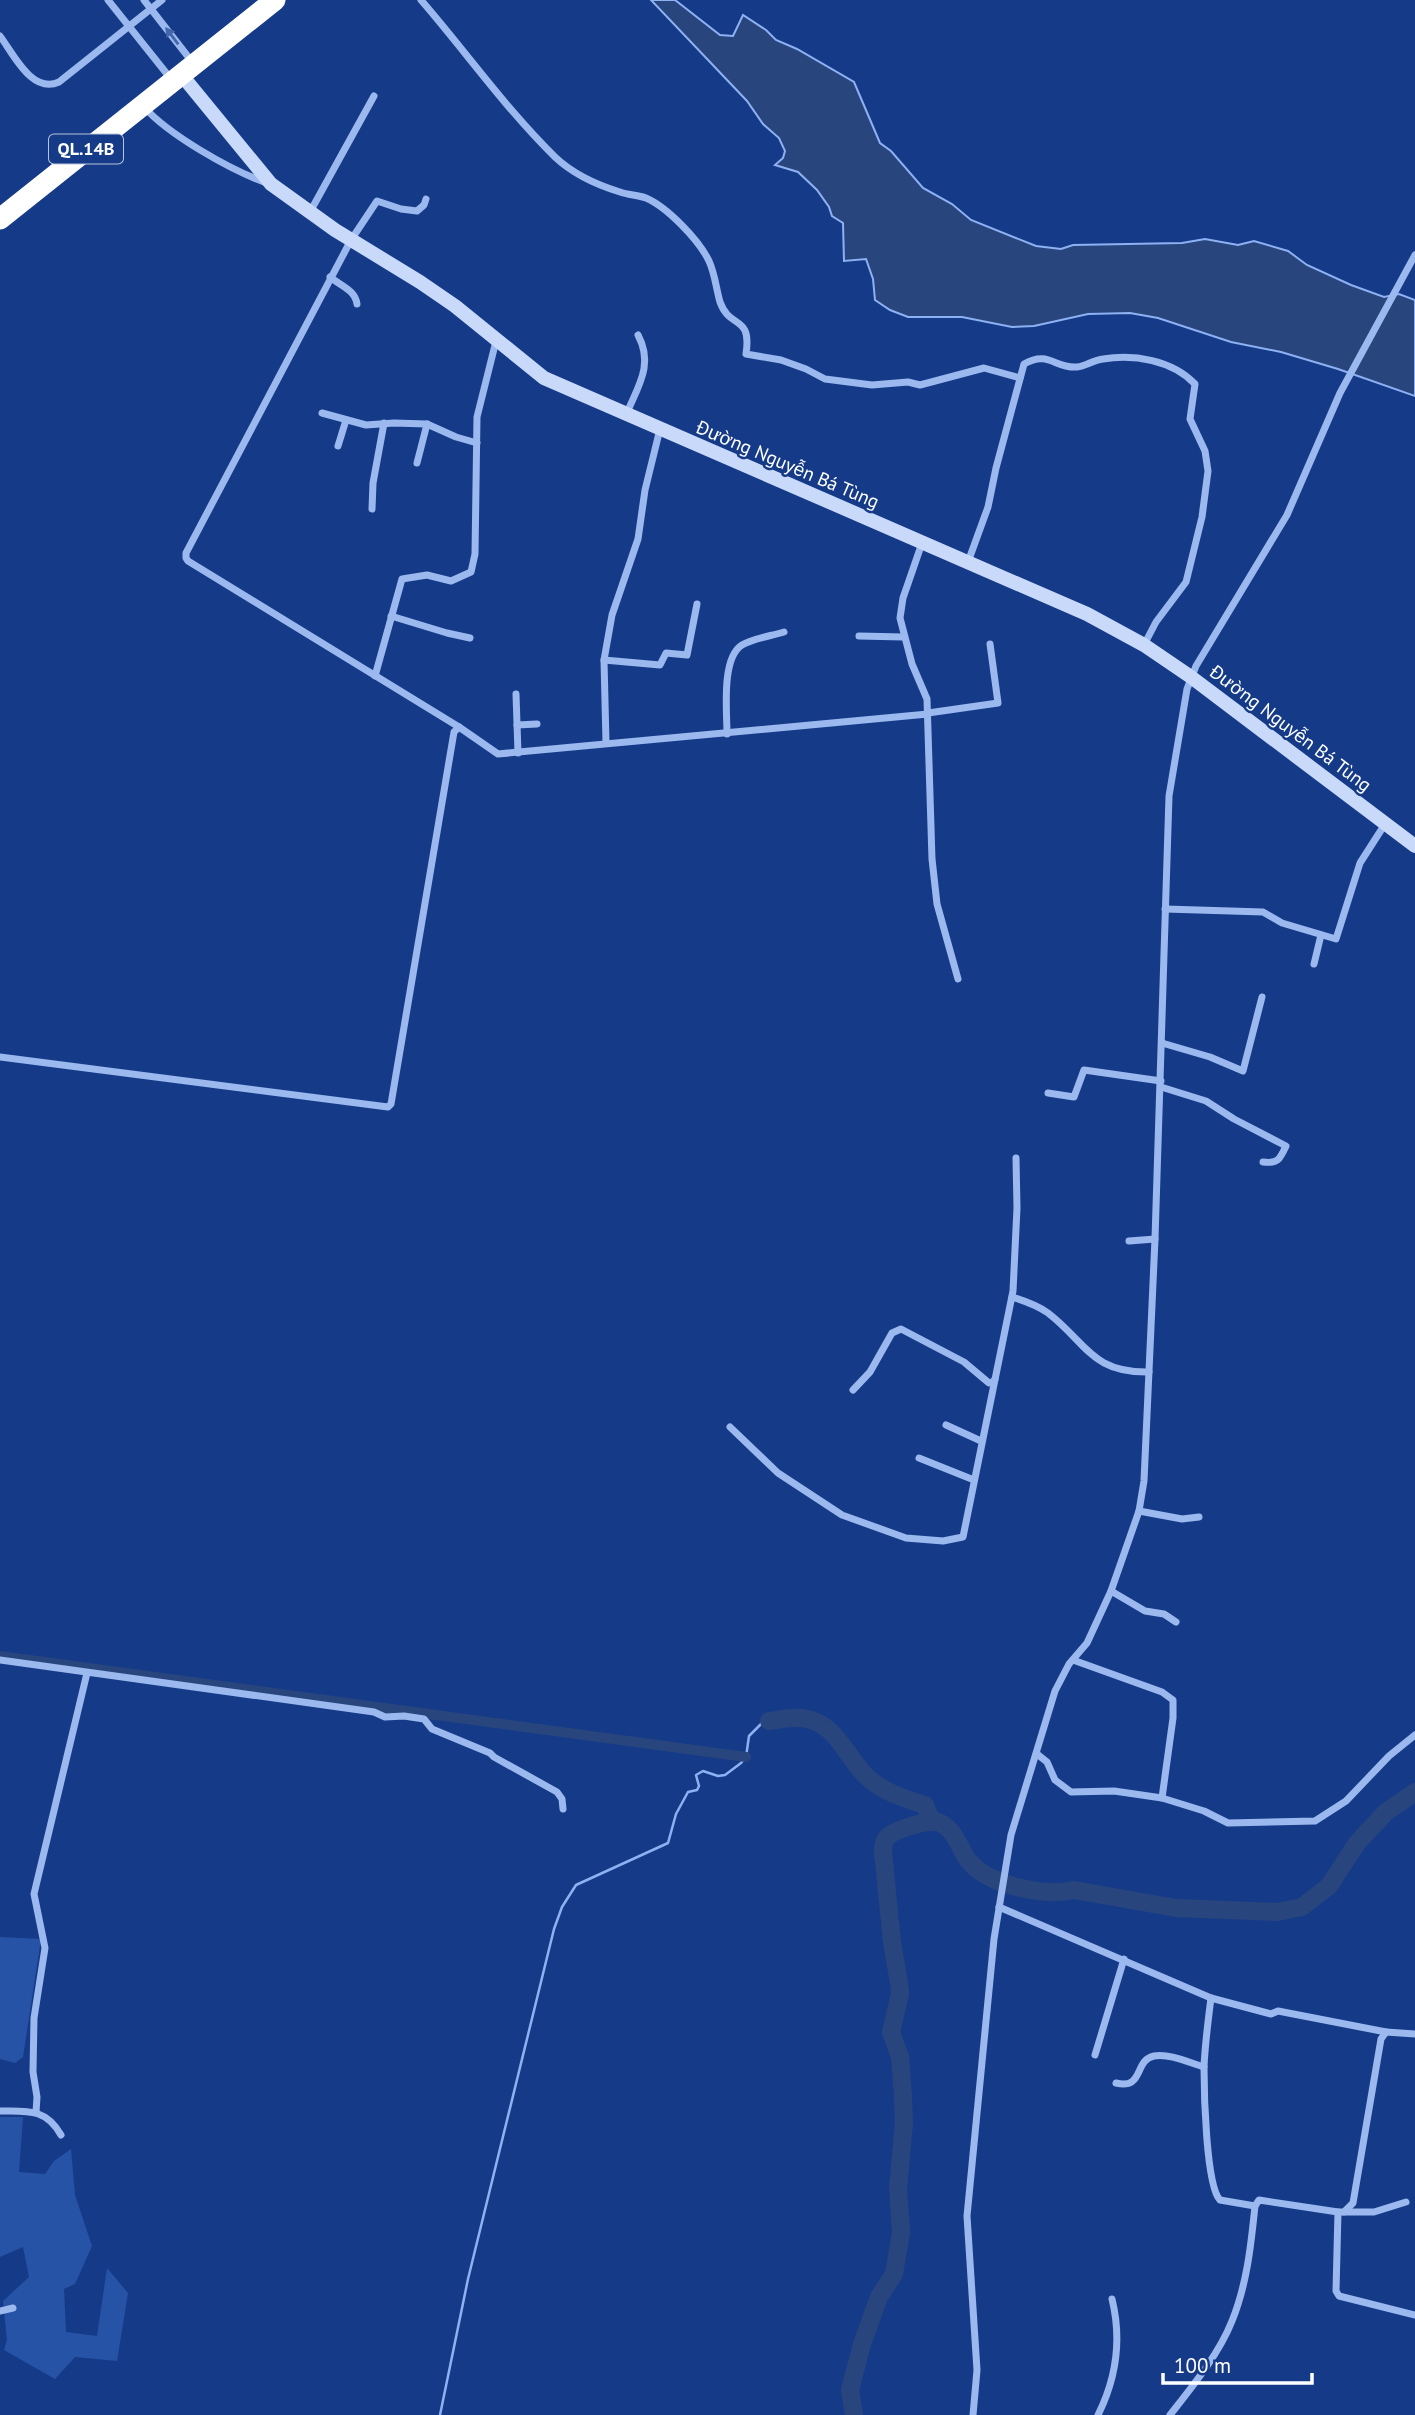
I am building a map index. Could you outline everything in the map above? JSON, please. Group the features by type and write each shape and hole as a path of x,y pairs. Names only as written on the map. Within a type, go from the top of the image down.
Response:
{"highway":[{"name":"QL.14B","path":"0,219 141,104 275,0"}],"main road":[{"name":"Đường Nguyễn Bá Tùng","path":"182,72 271,184 351,240 437,294 544,378 1087,614 1144,645 1191,677 1410,842"}],"street":[{"path":"108,0 129,27 182,72"},
{"path":"144,0 182,72"},
{"path":"0,36 31,78 40,84 51,85 59,82 162,0"},
{"path":"421,0 498,93 562,163 587,179 655,203 686,230 708,260 725,311 747,330 746,354 781,360 836,382 872,385 908,382 920,385 984,368 1020,378"},
{"path":"310,212 374,96"},
{"path":"141,104 152,116 186,140 230,166 271,184"},
{"path":"426,198 417,211 377,201 330,277 210,504 186,558 222,583 459,727 498,754 928,714 998,703 990,644"},
{"path":"973,2415 978,2370 967,2216 1000,1897 1011,1835 1055,1691 1073,1660 1087,1643 1111,1591 1139,1511 1144,1481 1161,1084 1169,796 1187,689 1191,677 1287,515 1340,393 1415,255"},
{"path":"330,277 352,292 356,296 357,304"},
{"path":"625,415 643,375 646,348 638,335"},
{"path":"375,676 402,579 427,575 451,581 471,572 475,554 479,404 496,341"},
{"path":"968,562 988,508 1024,365 1032,360 1045,359 1077,367 1103,359 1142,357 1182,373 1195,384 1190,419 1205,451 1208,471 1202,517 1186,582 1156,622 1144,645"},
{"path":"322,413 366,425 427,424 456,438 477,443"},
{"path":"338,446 346,420"},
{"path":"372,509 373,483 384,424"},
{"path":"417,463 427,424"},
{"path":"606,743 604,660 614,606 638,539 645,491 660,429"},
{"path":"922,543 903,598 900,618 904,637 927,699 932,859 937,904 958,979"},
{"path":"604,660 660,665 666,653 687,655 697,604"},
{"path":"391,616 471,638"},
{"path":"727,734 728,669 733,654 739,646 748,642 784,632"},
{"path":"859,636 904,637"},
{"path":"516,694 519,753"},
{"path":"517,725 537,724"},
{"path":"0,1057 388,1107 391,1104 415,968 454,732 459,727"},
{"path":"1165,909 1263,912 1282,923 1336,939 1360,863 1389,826"},
{"path":"1314,964 1321,935"},
{"path":"1162,1043 1210,1057 1243,1071 1262,997"},
{"path":"1048,1093 1074,1097 1084,1070 1161,1084 1206,1101 1286,1146 1278,1161 1263,1161"},
{"path":"730,1427 778,1473 842,1515 906,1538 943,1541 963,1537 1012,1297 1017,1208 1016,1158"},
{"path":"1129,1241 1155,1239"},
{"path":"1012,1297 1047,1312 1101,1363 1130,1372 1149,1372"},
{"path":"853,1390 870,1372 892,1332 901,1329 964,1362 989,1383 996,1378"},
{"path":"946,1425 981,1441"},
{"path":"919,1458 974,1480"},
{"path":"1139,1511 1182,1519 1199,1517"},
{"path":"1111,1591 1144,1611 1164,1614 1176,1622"},
{"path":"0,1660 374,1712 385,1717 404,1716 424,1720 432,1729 490,1753 558,1792 564,1808"},
{"path":"1073,1660 1172,1698 1174,1707 1162,1798"},
{"path":"36,2112 37,2097 33,2072 34,2018 45,1948 34,1894 87,1673"},
{"path":"1037,1754 1047,1762 1055,1780 1070,1791 1114,1791 1162,1798 1204,1811 1228,1823 1315,1821 1346,1801 1390,1756 1415,1735"},
{"path":"999,1907 1211,1997 1271,2014 1278,2011 1385,2032 1415,2034"},
{"path":"1095,2054 1124,1959"},
{"path":"1211,1997 1204,2067 1209,2158 1215,2192 1220,2200 1255,2206"},
{"path":"1385,2032 1381,2039 1353,2203 1341,2212 1336,2291 1339,2296 1415,2315"},
{"path":"1116,2083 1126,2085 1133,2082 1144,2062 1152,2056 1164,2056 1204,2067"},
{"path":"0,2111 36,2112 54,2123 61,2135"},
{"path":"1170,2415 1199,2379 1231,2323 1251,2257 1255,2206 1259,2200 1341,2212 1374,2211 1406,2202"},
{"path":"1098,2415 1110,2388 1118,2343 1118,2324 1112,2299"},
{"path":"0,2311 13,2308"}],"shaded area":[{"path":"651,0 675,0 720,35 733,36 743,15 776,40 854,82 880,143 891,151 923,188 952,204 971,220 1036,246 1061,249 1073,245 1182,243 1205,239 1238,245 1254,241 1288,251 1307,265 1351,285 1384,297 1399,294 1415,300 1415,396 1281,352 1231,342 1158,318 1130,313 1088,314 1034,326 1012,327 962,317 908,317 890,310 875,300 873,279 866,259 844,261 843,223 832,216 817,190 798,172 775,165 783,158 785,151 779,138 763,124 747,101"},
{"path":"0,1937 41,1939 23,2057 15,2063 0,2059"},
{"path":"0,2117 23,2117 19,2172 45,2174 54,2161 71,2149 75,2195 92,2246 75,2284 64,2289 66,2332 97,2336 107,2268 128,2293 117,2361 75,2357 55,2379 4,2350 7,2340 3,2301 29,2277 23,2247 0,2257"}],"waterway":[{"path":"0,1656 746,1757"},
{"path":"769,1721 801,1718 823,1726 839,1741 867,1777 887,1791 925,1805 932,1822"},
{"path":"440,2415 468,2279 554,1929 562,1907 576,1885 668,1843 676,1814 688,1792 697,1790 699,1786 696,1775 703,1771 718,1776 725,1775 746,1757 749,1736 761,1724 769,1721"},
{"path":"854,2415 850,2390 862,2344 879,2297 894,2274 901,2233 898,2188 904,2123 903,2097 900,2057 891,2032 900,1994 883,1852 887,1837 912,1826 938,1822 953,1833 968,1860 977,1869 1002,1882 1032,1890 1074,1890 1176,1908 1277,1912 1302,1907 1329,1886 1357,1843 1386,1812 1415,1792"}]}
